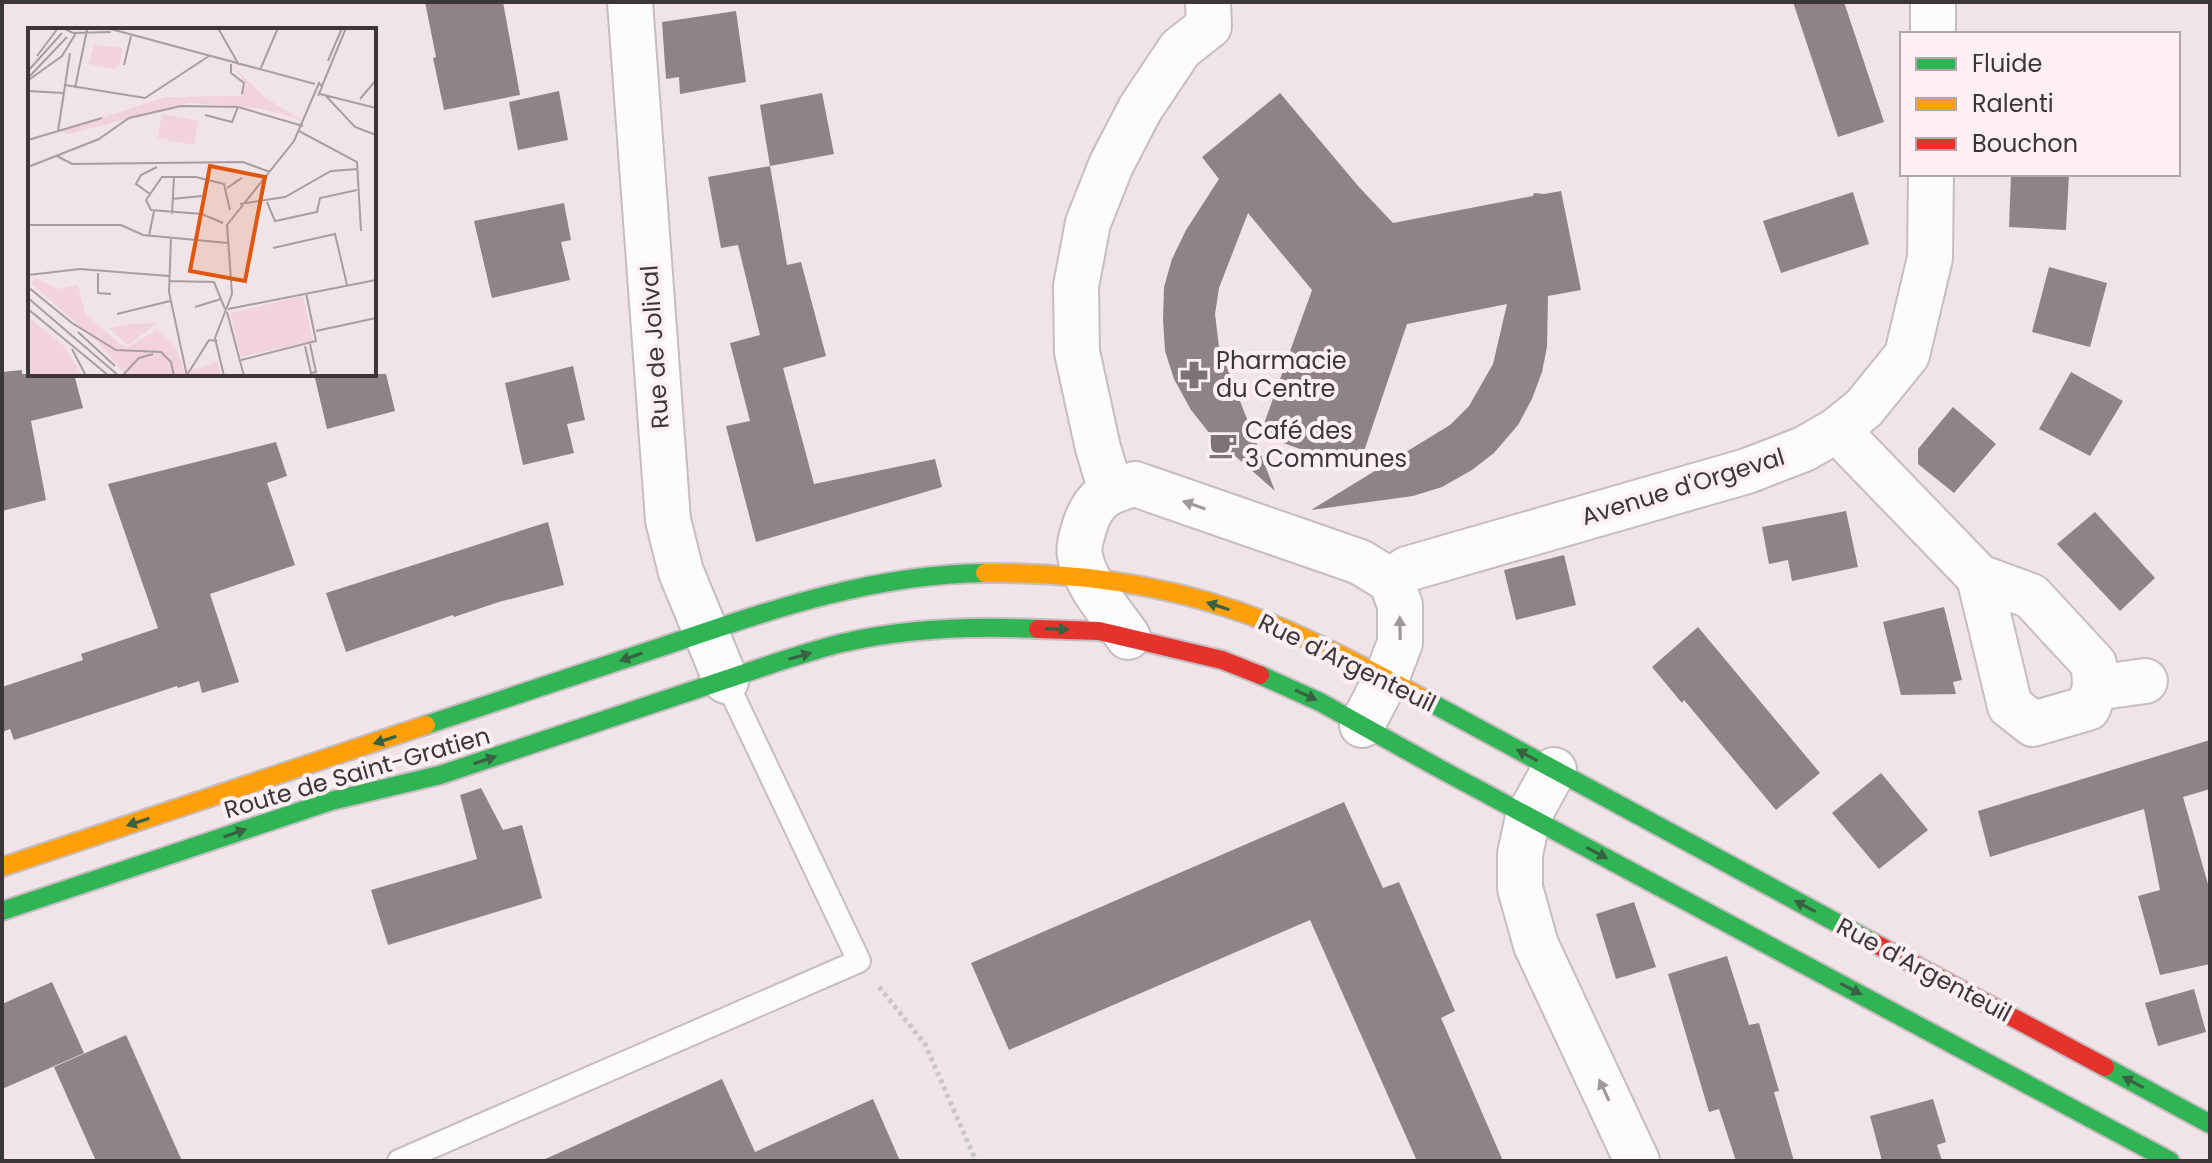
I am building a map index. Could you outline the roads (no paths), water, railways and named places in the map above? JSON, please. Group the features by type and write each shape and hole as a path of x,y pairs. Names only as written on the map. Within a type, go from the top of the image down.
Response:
{"main road":[{"name":"Rue d'Argenteuil","path":"705,632 859,587 960,574 1054,574 1088,578 1194,598 1241,613 1287,630 1386,679 2210,1124"},
{"name":"Rue d'Argenteuil","path":"726,681 845,642 946,628 1099,631 1222,660 1320,702 2170,1161"},
{"name":"Route de Saint-Gratien","path":"2,867 705,632"},
{"name":"Route de Saint-Gratien","path":"2,911 331,801 440,775 726,681"}],"street":[{"name":"Rue de Jolival","path":"630,2 668,520 681,572 726,681"},
{"path":"1111,491 1094,435 1077,352 1076,286 1088,223 1111,165 1140,109 1180,49 1209,26 1208,2"},
{"path":"1933,2 1933,32"},
{"name":"Avenue d'Orgeval","path":"1391,581 1407,569 1747,471 1804,449 1837,430 1864,408 1907,355 1930,258 1931,176"},
{"path":"1837,430 1979,577 2031,596 2094,664 2095,688 2088,708 2033,724 2010,706 1979,577"},
{"path":"1128,637 1088,578 1080,554 1081,538 1090,509 1111,491 1135,484 1360,562 1391,581 1400,605 1400,643 1386,679 1362,725"},
{"path":"2095,688 2145,681"},
{"path":"1554,770 1528,817 1520,854 1520,888 1536,945 1637,1161"}],"lane":[{"path":"399,1161 859,961 726,681"}],"place":[{"name":"Pharmacie du Centre","path":"1194,375"},
{"name":"Café des 3 Communes","path":"1223,445"}]}
